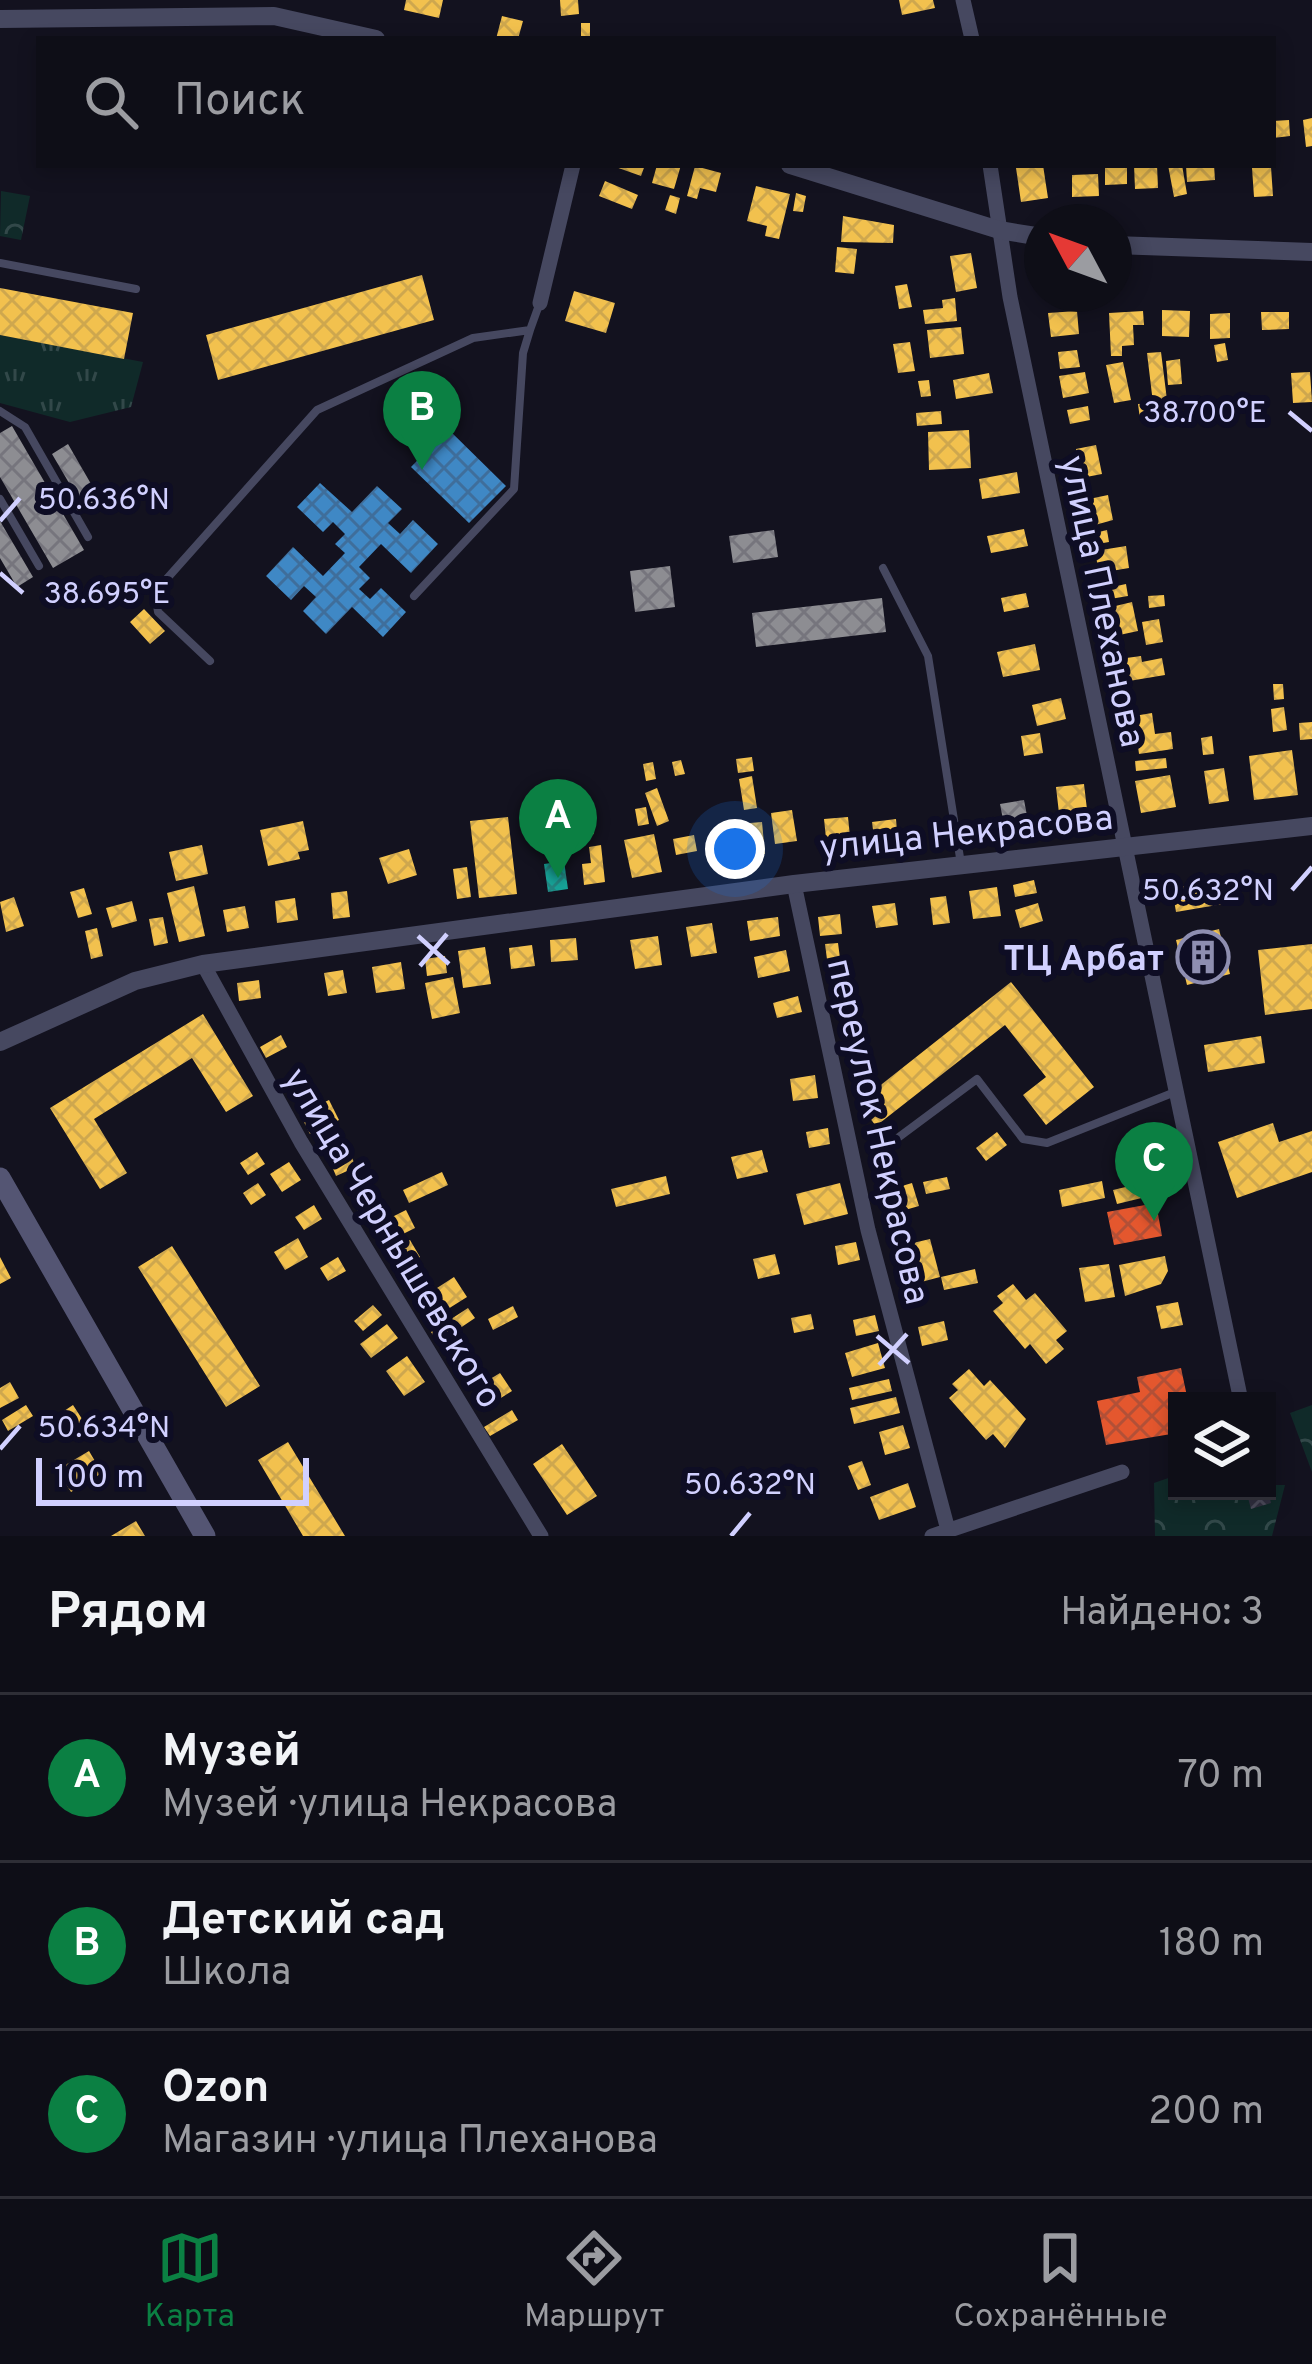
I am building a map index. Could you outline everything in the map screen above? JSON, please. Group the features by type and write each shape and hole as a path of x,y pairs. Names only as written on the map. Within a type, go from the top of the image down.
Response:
{"main road":[{"path":"0,1178 205,1536"}],"street":[{"path":"963,0 971,36"},
{"path":"0,19 106,9 274,16 363,36"},
{"path":"540,303 572,168"},
{"path":"800,168 1024,234"},
{"name":"улица Плеханова","path":"991,168 998,230 1238,1392"},
{"path":"1132,246 1312,253"},
{"name":"улица Некрасова","path":"0,1042 135,981 203,964 794,884 1312,826"},
{"name":"переулок Некрасова","path":"794,884 868,1230 940,1533"},
{"name":"улица Чернышевского","path":"203,964 348,1221 541,1536"},
{"path":"940,1533 1122,1472"}],"lane":[{"path":"0,263 136,289"},
{"path":"414,596 514,489 523,352 540,303"},
{"path":"210,661 158,612 155,592 316,410 473,338 530,330"},
{"path":"0,412 25,427 88,538"},
{"path":"0,499 39,566"},
{"path":"883,568 928,656 961,865"},
{"path":"899,1137 977,1079 1023,1139 1047,1143 1174,1092"}],"green space":[{"path":"1,191 30,196 21,240 0,236"},
{"path":"0,335 143,362 131,407 70,422 0,403"},
{"path":"1312,1405 1312,1472 1290,1413"},
{"path":"1168,1478 1168,1500 1276,1500 1276,1485 1285,1485 1272,1536 1155,1536 1154,1483"}],"building: Жильё":[{"path":"406,0 443,0 439,18 404,10"},
{"path":"560,0 578,0 579,14 561,16"},
{"path":"899,0 933,0 935,8 902,15"},
{"path":"502,16 523,21 519,36 497,36"},
{"path":"581,23 590,23 590,36 581,36"},
{"path":"1312,118 1312,146 1306,147 1303,120"},
{"path":"1289,120 1290,136 1276,138 1276,121"},
{"path":"618,168 644,168 641,176"},
{"path":"656,168 680,168 674,189 652,183"},
{"path":"694,168 721,173 716,192 700,188 697,199 687,196"},
{"path":"1016,168 1043,168 1048,198 1021,202"},
{"path":"1105,168 1127,168 1127,184 1105,185"},
{"path":"1134,168 1157,168 1158,188 1135,189"},
{"path":"1169,168 1183,168 1187,194 1174,197"},
{"path":"1186,168 1214,168 1215,180 1187,182"},
{"path":"1252,168 1271,168 1273,196 1254,197"},
{"path":"1098,174 1099,196 1072,197 1072,175"},
{"path":"605,181 638,195 632,209 599,196"},
{"path":"756,186 790,194 779,239 765,236 767,226 747,221"},
{"path":"796,193 806,196 803,212 793,211"},
{"path":"670,195 680,198 676,214 665,210"},
{"path":"843,216 894,225 893,243 841,242"},
{"path":"837,247 857,249 854,274 835,272"},
{"path":"971,253 977,288 956,292 950,256"},
{"path":"422,275 434,320 218,380 206,335"},
{"path":"907,284 912,307 899,309 895,286"},
{"path":"0,288 133,313 124,359 0,335"},
{"path":"574,291 615,303 606,333 565,321"},
{"path":"955,298 957,321 925,324 923,310 943,308 942,300"},
{"path":"1162,310 1190,311 1189,337 1162,336"},
{"path":"1143,311 1144,325 1133,325 1134,345 1122,346 1122,356 1111,356 1109,313"},
{"path":"1077,312 1079,334 1051,337 1048,313"},
{"path":"1261,312 1289,312 1289,329 1262,330"},
{"path":"1230,313 1230,338 1210,339 1210,314"},
{"path":"961,327 964,354 930,358 927,330"},
{"path":"910,342 915,371 898,373 893,344"},
{"path":"1225,343 1228,360 1217,362 1214,345"},
{"path":"1077,350 1080,367 1060,369 1058,352"},
{"path":"1161,352 1169,416 1140,419 1138,404 1153,403 1147,353"},
{"path":"1180,359 1182,384 1168,385 1166,361"},
{"path":"1123,362 1131,400 1114,403 1106,365"},
{"path":"1085,372 1089,393 1063,398 1059,376"},
{"path":"1310,372 1312,402 1293,403 1291,373"},
{"path":"989,373 993,393 956,399 953,380"},
{"path":"929,380 931,396 921,397 918,381"},
{"path":"1088,406 1090,420 1070,424 1067,410"},
{"path":"941,411 942,424 917,426 916,413"},
{"path":"969,430 971,468 929,470 928,432"},
{"path":"1096,445 1102,474 1081,478 1076,449"},
{"path":"1017,472 1020,493 982,499 979,479"},
{"path":"1108,495 1113,520 1095,525 1089,499"},
{"path":"1024,529 1028,546 991,553 987,536"},
{"path":"1107,530 1109,542 1092,545 1090,534"},
{"path":"1126,546 1129,568 1099,573 1095,551"},
{"path":"1126,584 1128,596 1104,600 1102,589"},
{"path":"1026,593 1029,607 1004,612 1001,598"},
{"path":"1164,595 1165,606 1149,608 1148,596"},
{"path":"1132,602 1138,631 1110,637 1103,609"},
{"path":"144,609 165,631 150,644 130,622"},
{"path":"1159,619 1163,642 1146,645 1142,622"},
{"path":"1035,644 1040,670 1003,677 997,652"},
{"path":"1141,656 1142,662 1162,658 1165,675 1123,682 1119,659"},
{"path":"1273,684 1283,684 1284,699 1274,700"},
{"path":"1061,698 1066,719 1037,726 1032,705"},
{"path":"1284,707 1287,730 1273,732 1271,709"},
{"path":"1152,713 1155,734 1171,732 1173,749 1139,754 1134,716"},
{"path":"1312,722 1312,739 1300,740 1299,723"},
{"path":"1040,733 1043,753 1024,756 1021,736"},
{"path":"1212,736 1214,754 1203,755 1201,738"},
{"path":"1292,750 1298,795 1254,800 1249,756"},
{"path":"752,757 754,771 738,773 736,759"},
{"path":"1166,758 1167,768 1136,771 1135,761"},
{"path":"681,760 685,774 675,776 672,762"},
{"path":"653,762 656,779 646,781 643,764"},
{"path":"1224,768 1229,801 1209,804 1204,771"},
{"path":"1170,775 1176,807 1141,813 1135,781"},
{"path":"752,776 757,808 744,810 739,779"},
{"path":"1084,784 1088,818 1060,822 1056,787"},
{"path":"657,788 669,821 657,826 645,793"},
{"path":"646,807 649,824 638,826 635,809"},
{"path":"792,810 797,841 775,844 771,813"},
{"path":"590,814 594,834 576,837 572,817"},
{"path":"508,817 517,894 479,898 470,821"},
{"path":"848,817 851,846 827,848 824,819"},
{"path":"896,819 898,843 875,845 872,822"},
{"path":"303,821 309,850 298,852 300,859 268,866 260,830"},
{"path":"762,822 765,854 754,855 750,823"},
{"path":"741,830 745,860 719,864 715,834"},
{"path":"654,834 662,872 632,878 624,840"},
{"path":"694,835 697,851 676,855 673,839"},
{"path":"202,845 208,874 176,881 169,852"},
{"path":"601,845 605,882 584,885 582,864 591,863 589,847"},
{"path":"409,849 417,875 388,884 379,858"},
{"path":"467,867 471,897 457,899 453,869"},
{"path":"1237,877 1241,901 1176,912 1172,888"},
{"path":"1034,880 1037,893 1015,897 1013,885"},
{"path":"194,886 205,936 179,942 167,893"},
{"path":"997,887 1001,916 973,919 969,891"},
{"path":"84,888 92,914 78,918 70,892"},
{"path":"347,891 350,917 333,919 331,893"},
{"path":"946,896 950,923 933,925 930,898"},
{"path":"14,897 24,926 6,932 0,902"},
{"path":"295,898 298,920 277,923 275,901"},
{"path":"132,901 137,921 112,928 106,908"},
{"path":"895,903 898,925 876,928 872,906"},
{"path":"1038,903 1043,921 1020,928 1015,910"},
{"path":"245,906 249,928 227,932 223,910"},
{"path":"840,914 842,934 820,936 818,917"},
{"path":"163,917 168,943 154,946 149,919"},
{"path":"778,917 780,936 750,941 747,921"},
{"path":"712,923 717,953 691,957 686,927"},
{"path":"97,928 103,956 91,959 85,931"},
{"name":"ТЦ Арбат","path":"1219,929 1230,974 1187,985 1176,940"},
{"path":"658,936 662,965 635,969 630,940"},
{"path":"576,938 578,960 551,962 550,940"},
{"path":"838,943 841,966 828,967 825,944"},
{"path":"1312,944 1312,1009 1265,1015 1258,950"},
{"path":"532,945 535,966 511,969 509,948"},
{"path":"485,947 491,984 463,988 458,951"},
{"path":"786,950 790,971 758,978 754,957"},
{"path":"445,956 447,973 427,976 425,959"},
{"path":"401,962 405,989 376,993 372,967"},
{"path":"343,970 347,993 328,996 324,973"},
{"path":"453,977 460,1013 432,1019 425,983"},
{"path":"259,980 261,998 239,1001 237,983"},
{"path":"1011,982 1094,1087 1046,1125 1023,1095 1046,1077 1005,1025 876,1126 858,1103"},
{"path":"798,996 802,1012 777,1018 773,1003"},
{"path":"203,1014 253,1096 226,1112 192,1058 94,1119 127,1173 100,1189 50,1108"},
{"path":"281,1035 287,1047 266,1058 260,1047"},
{"path":"1261,1036 1265,1063 1208,1072 1204,1045"},
{"path":"815,1075 818,1098 793,1101 790,1079"},
{"path":"329,1100 339,1120 310,1134 300,1114"},
{"path":"1273,1123 1279,1142 1312,1131 1312,1172 1237,1198 1218,1142"},
{"path":"828,1128 830,1144 809,1148 806,1132"},
{"path":"997,1132 1007,1145 986,1161 976,1148"},
{"path":"762,1150 768,1172 737,1179 731,1157"},
{"path":"349,1151 356,1167 336,1176 329,1159"},
{"path":"257,1152 265,1164 248,1175 240,1163"},
{"path":"289,1162 301,1180 282,1192 270,1174"},
{"path":"1148,1162 1151,1179 1126,1184 1123,1167"},
{"path":"442,1172 448,1185 409,1203 403,1190"},
{"path":"666,1176 670,1194 616,1207 611,1189"},
{"path":"947,1177 950,1189 926,1194 923,1182"},
{"path":"1155,1180 1158,1194 1117,1204 1113,1190"},
{"path":"1102,1181 1105,1198 1062,1207 1059,1190"},
{"path":"258,1183 266,1195 251,1205 243,1193"},
{"path":"840,1183 848,1214 804,1225 796,1194"},
{"path":"912,1183 919,1206 891,1214 885,1191"},
{"path":"377,1200 382,1212 363,1221 357,1209"},
{"path":"314,1205 322,1219 304,1230 295,1217"},
{"path":"406,1210 415,1228 387,1242 378,1224"},
{"path":"298,1238 308,1257 285,1270 274,1252"},
{"path":"930,1239 940,1277 910,1285 900,1246"},
{"path":"410,1240 420,1257 397,1270 387,1253"},
{"path":"856,1242 860,1260 838,1265 835,1246"},
{"path":"172,1246 260,1386 226,1407 138,1267"},
{"path":"775,1254 780,1274 758,1279 753,1259"},
{"path":"1165,1256 1168,1271 1161,1284 1125,1296 1119,1265"},
{"path":"0,1257 11,1278 0,1284"},
{"path":"338,1257 346,1271 328,1281 320,1268"},
{"path":"1109,1264 1115,1297 1085,1302 1079,1268"},
{"path":"975,1269 978,1283 944,1290 941,1277"},
{"path":"454,1277 467,1297 432,1319 420,1299"},
{"path":"1013,1284 1026,1300 1035,1293 1067,1331 1056,1340 1064,1349 1046,1364 1030,1344 1025,1349 993,1311 1003,1303 997,1296"},
{"path":"1178,1302 1183,1325 1161,1329 1156,1306"},
{"path":"373,1305 382,1315 363,1331 354,1321"},
{"path":"513,1306 518,1317 493,1330 488,1319"},
{"path":"468,1308 475,1318 438,1343 431,1332"},
{"path":"811,1314 814,1329 794,1333 791,1318"},
{"path":"875,1315 879,1331 856,1336 853,1320"},
{"path":"944,1321 948,1340 922,1346 918,1327"},
{"path":"387,1324 398,1338 371,1358 360,1344"},
{"path":"878,1343 885,1368 852,1377 845,1353"},
{"path":"407,1356 425,1382 404,1396 386,1371"},
{"path":"969,1369 984,1386 990,1380 1026,1419 1005,1448 993,1434 986,1440 949,1398 958,1390 952,1384"},
{"path":"500,1373 512,1391 488,1406 477,1387"},
{"path":"889,1379 892,1391 852,1400 849,1388"},
{"path":"10,1382 19,1398 0,1408 0,1388"},
{"path":"896,1397 900,1413 854,1424 850,1408"},
{"path":"26,1405 33,1416 8,1431 2,1420"},
{"path":"73,1405 86,1425 65,1439 52,1419"},
{"path":"512,1410 518,1420 490,1436 484,1427"},
{"path":"903,1425 910,1448 885,1455 879,1432"},
{"path":"288,1442 345,1536 303,1536 258,1460"},
{"path":"562,1444 597,1496 567,1515 533,1464"},
{"path":"89,1451 102,1473 71,1492 57,1470"},
{"path":"862,1461 871,1485 858,1490 848,1466"},
{"path":"908,1483 916,1507 879,1520 870,1497"},
{"path":"136,1521 145,1536 111,1536"}],"building: Торговля":[{"path":"1156,1203 1162,1236 1114,1245 1107,1212"},
{"path":"1181,1368 1186,1392 1168,1392 1168,1435 1106,1445 1097,1401 1140,1392 1137,1377"}],"building: Школы":[{"path":"448,429 506,486 469,523 411,467"},
{"path":"320,483 352,512 377,486 402,509 388,523 400,534 413,520 438,544 411,573 381,544 359,567 370,578 359,589 370,599 381,588 406,612 383,637 352,607 326,634 303,611 316,597 304,586 291,600 266,576 293,547 323,576 345,553 335,544 345,534 333,522 323,532 297,507"}],"building: Учреждения":[{"path":"564,861 568,889 548,892 544,864"}],"building: Промзона":[{"path":"12,426 84,550 53,568 0,477 0,433"},
{"path":"68,444 102,503 86,512 52,454"},
{"path":"0,521 33,577 17,587 0,558"},
{"path":"774,530 778,557 733,563 729,536"},
{"path":"670,566 675,607 635,612 630,571"},
{"path":"882,598 886,632 756,647 752,613"},
{"path":"1024,800 1029,826 1005,830 1000,804"}],"building: Прочее":[{"path":"1249,1500 1270,1500 1271,1503 1251,1509"}],"place":[{"name":"Детский сад","path":"422,470"},
{"name":"Музей","path":"558,878"},
{"name":"ТЦ Арбат","path":"1203,957"},
{"name":"Ozon","path":"1154,1221"}]}
